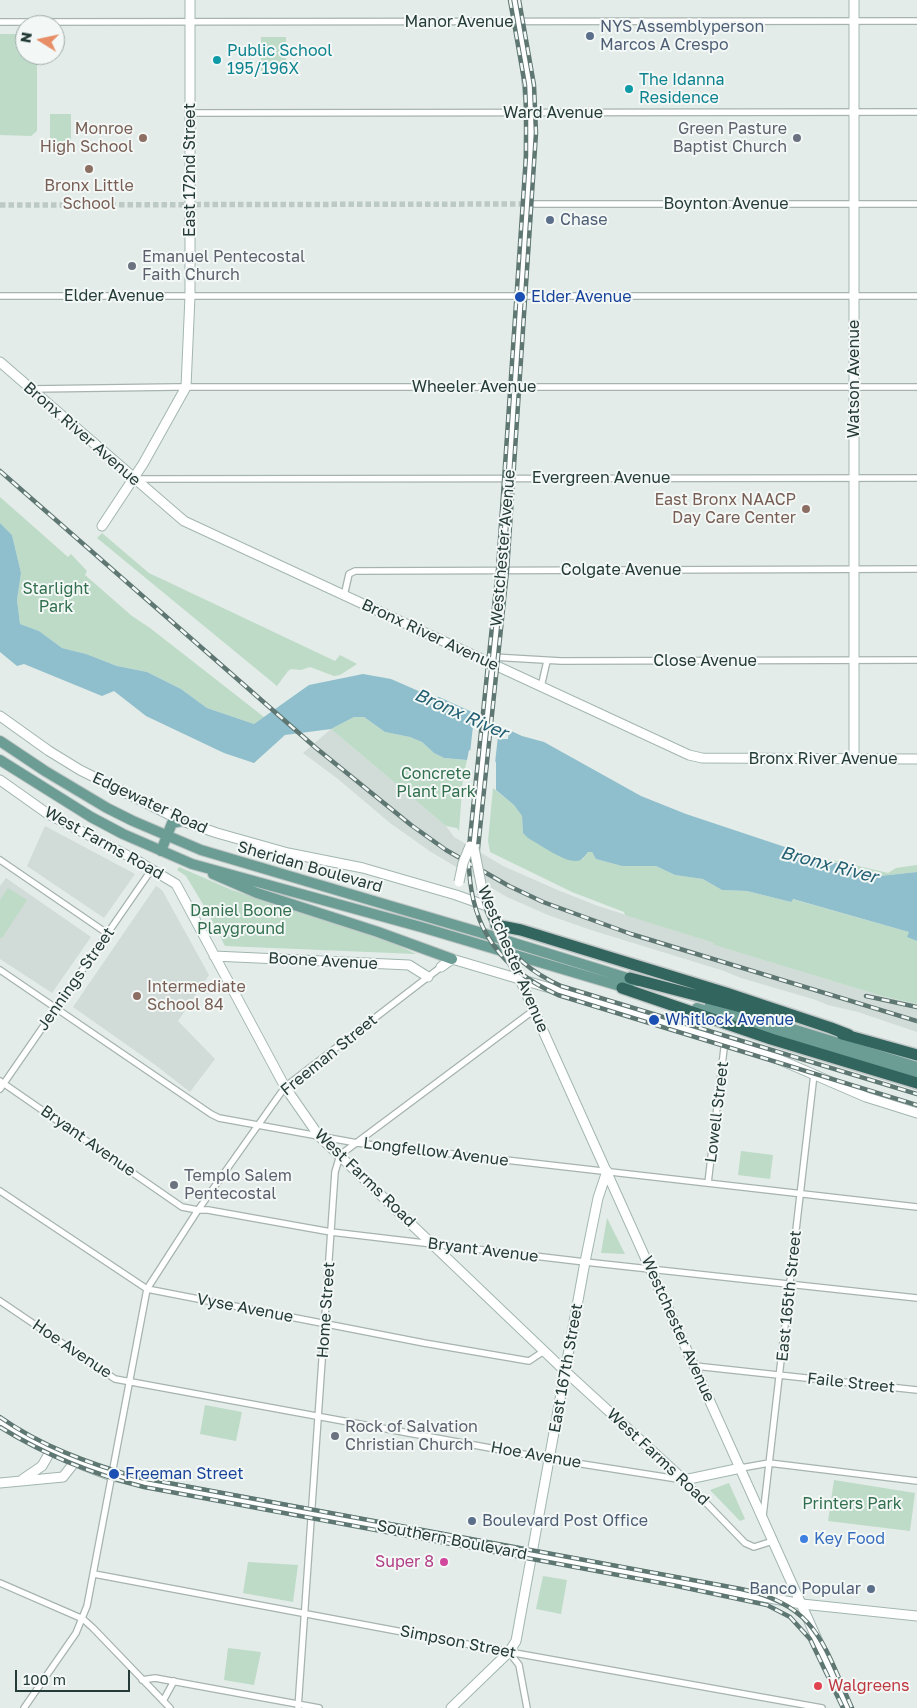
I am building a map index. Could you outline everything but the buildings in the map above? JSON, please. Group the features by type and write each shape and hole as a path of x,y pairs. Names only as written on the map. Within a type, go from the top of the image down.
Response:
{"highway":[{"path":"496,926 526,932 726,993 848,1035 917,1055"},
{"path":"626,983 767,1014 830,1032 848,1035"},
{"path":"626,983 763,1036 917,1083"}],"main road":[{"name":"East 172nd Street","path":"102,526 134,479 186,387 190,296 190,0"},
{"name":"Westchester Avenue","path":"515,0 530,113 528,204 503,570 475,836 472,847 487,906 848,1708"},
{"name":"Watson Avenue","path":"854,0 854,758"},
{"name":"Bronx River Avenue","path":"0,362 184,521 344,596 493,661 541,687 696,758 917,759"},
{"name":"Edgewater Road","path":"0,716 49,751 80,770 182,821 276,850 356,866 487,906"},
{"name":"Sheridan Boulevard","path":"0,742 83,794 133,821 201,850 232,861 473,930 626,983"},
{"name":"Sheridan Boulevard","path":"0,760 123,834 192,864 626,983"},
{"name":"West Farms Road","path":"0,780 48,814 152,869 176,884 285,1087 319,1136 566,1372 684,1480"},
{"path":"161,851 172,823 182,821"},
{"path":"456,895 464,863 472,847"},
{"path":"192,864 228,882 257,893 378,932 452,959 725,1040 814,1074 866,1097 917,1113"},
{"name":"Boone Avenue","path":"214,956 410,965 428,976"},
{"path":"441,967 452,959"},
{"path":"626,983 658,989 917,1067"},
{"path":"626,983 661,997 917,1076"},
{"name":"East 167th Street","path":"509,1652 516,1640 585,1262 598,1198 607,1171"},
{"name":"Southern Boulevard","path":"0,1422 50,1452 74,1463 112,1476 802,1604 917,1616"},
{"path":"21,1480 42,1466 50,1452"},
{"path":"0,1483 62,1477 74,1463"},
{"name":"Hoe Avenue","path":"684,1480 741,1468"},
{"path":"452,1708 509,1652"}],"street":[{"name":"Manor Avenue","path":"0,22 917,21"},
{"name":"Ward Avenue","path":"190,113 917,112"},
{"name":"Boynton Avenue","path":"535,204 917,204"},
{"name":"Elder Avenue","path":"0,296 917,296"},
{"name":"Wheeler Avenue","path":"31,389 917,386"},
{"name":"Evergreen Avenue","path":"134,479 917,478"},
{"name":"Colgate Avenue","path":"344,596 349,574 355,571 917,569"},
{"name":"Close Avenue","path":"493,661 917,660"},
{"path":"541,687 547,661"},
{"path":"0,860 108,934"},
{"name":"Jennings Street","path":"0,1089 2,1082 56,1009 152,869"},
{"name":"Freeman Street","path":"24,1708 76,1633 87,1606 147,1289 256,1125 285,1087 441,967"},
{"name":"Longfellow Avenue","path":"0,970 215,1116 357,1143 917,1206"},
{"path":"340,1155 534,1010"},
{"name":"Lowell Street","path":"708,1183 725,1040"},
{"name":"East 165th Street","path":"763,1518 814,1074"},
{"name":"Bryant Avenue","path":"2,1082 182,1207 331,1232 917,1298"},
{"name":"Home Street","path":"298,1706 335,1172 340,1155"},
{"name":"Vyse Avenue","path":"0,1191 147,1289 424,1343 529,1361 544,1351"},
{"name":"Hoe Avenue","path":"0,1301 115,1379 550,1458 684,1480"},
{"name":"Faile Street","path":"695,1366 917,1390"},
{"name":"Hoe Avenue","path":"741,1468 769,1462 917,1481"},
{"name":"West Farms Road","path":"684,1480 745,1543 754,1547 773,1541"},
{"name":"Simpson Street","path":"94,1574 305,1612 509,1652 822,1708"},
{"path":"0,1583 83,1619 170,1708"},
{"path":"509,1652 520,1665 527,1708"},
{"path":"142,1680 155,1678 174,1681 298,1706 319,1708"},
{"path":"163,1701 174,1681"}],"shaded area":[{"path":"331,729 446,826 454,837 503,866 598,906 714,943 714,945 882,996 917,1004 917,1032 591,930 548,915 507,897 431,852 390,823 338,779 303,753"},
{"path":"45,826 135,874 104,918 27,866"},
{"path":"6,878 91,937 52,993 0,959 0,886"},
{"name":"Intermediate School 84","path":"156,886 162,890 209,975 178,1021 215,1059 190,1092 73,1007"}],"green space":[{"path":"0,34 15,34 15,65 37,65 37,131 31,136 0,135"},
{"path":"261,37 286,37 286,72 261,72"},
{"path":"50,114 71,114 71,150 50,150"},
{"name":"Starlight Park","path":"0,497 68,557 71,554 87,571 85,575 132,616 264,717 254,724 207,708 181,689 147,672 117,666 86,654 62,648 39,631 20,624 17,600 21,573 12,535 0,523"},
{"name":"Starlight Park","path":"102,533 149,573 335,661 340,655 357,664 340,675 334,676 310,667 301,670 291,669 277,686 97,538"},
{"name":"Concrete Plant Park","path":"354,717 364,717 385,732 410,737 422,742 434,753 444,758 467,760 463,777 459,831 457,828 446,826 331,729"},
{"name":"Concrete Plant Park","path":"493,788 514,805 522,816 523,833 565,858 575,861 583,859 588,852 592,852 596,859 622,866 656,866 675,875 703,879 722,890 747,891 791,902 792,899 909,932 908,937 917,941 917,1004 882,996 714,945 714,943 625,915 624,912 572,892 490,852 488,841"},
{"path":"824,858 888,873 896,868 917,865 917,872 880,876"},
{"name":"Daniel Boone Playground","path":"179,867 232,890 391,942 416,954 225,946 186,876 177,870"},
{"path":"8,888 27,900 2,938 0,937 0,900"},
{"path":"741,1151 773,1155 770,1179 738,1175"},
{"path":"607,1218 625,1254 601,1253"},
{"path":"205,1405 242,1412 236,1441 200,1434"},
{"name":"Printers Park","path":"834,1480 915,1493 910,1531 828,1521"},
{"path":"729,1483 745,1519 740,1521 710,1490"},
{"path":"248,1562 298,1565 293,1602 243,1593"},
{"path":"543,1576 567,1580 561,1614 536,1609"},
{"path":"228,1648 261,1652 254,1685 224,1680"}],"water":[{"name":"Bronx River","path":"0,523 12,535 21,573 17,600 20,624 39,631 62,648 86,654 117,666 147,672 181,689 207,708 254,724 309,685 363,674 391,679 472,712 471,727 502,739 508,739 509,730 544,742 641,796 686,814 803,853 880,876 917,872 917,941 907,937 909,932 793,899 791,902 747,891 722,890 703,879 675,875 656,866 622,866 596,859 592,852 588,852 578,861 565,859 528,838 523,833 522,816 514,805 496,790 496,762 469,750 467,760 444,758 434,753 422,742 410,737 385,732 364,717 354,717 331,729 285,735 254,763 224,753 146,716 114,691 102,696 24,664 17,666 0,652"}],"pier":[{"path":"473,726 498,736 495,763 470,753"}],"tunnel":[{"path":"0,205 530,204"}],"railway":[{"path":"510,0 525,85 526,156 498,569 469,847 469,873 472,896 479,917 488,937 500,954 516,970 558,995 917,1105"},
{"path":"519,0 534,85 536,133 507,571 478,848 478,871 488,912 508,948 541,975 561,986 917,1094"},
{"path":"0,471 316,748 411,825 446,850 509,886 543,902 631,934 917,1021"},
{"path":"866,996 917,1007"},
{"path":"0,1417 32,1437 65,1453 136,1477 741,1589 766,1596 786,1605 802,1617 814,1630 824,1646 852,1708"},
{"path":"0,1427 69,1463 144,1487 672,1585 767,1605 790,1617 810,1639 843,1708"}],"place":[{"name":"NYS Assemblyperson Marcos A Crespo","path":"590,36"},
{"name":"Public School 195/196X","path":"217,60"},
{"name":"The Idanna Residence","path":"629,89"},
{"name":"Monroe High School","path":"143,138"},
{"name":"Green Pasture Baptist Church","path":"797,138"},
{"name":"Bronx Little School","path":"89,169"},
{"name":"Chase","path":"550,220"},
{"name":"Emanuel Pentecostal Faith Church","path":"132,266"},
{"name":"Elder Avenue","path":"520,297"},
{"name":"East Bronx NAACP Day Care Center","path":"806,509"},
{"name":"Intermediate School 84","path":"137,996"},
{"name":"Whitlock Avenue","path":"654,1020"},
{"name":"Templo Salem Pentecostal","path":"174,1185"},
{"name":"Rock of Salvation Christian Church","path":"335,1436"},
{"name":"Freeman Street","path":"114,1474"},
{"name":"Boulevard Post Office","path":"472,1521"},
{"name":"Key Food","path":"804,1539"},
{"name":"Super 8","path":"444,1562"},
{"name":"Banco Popular","path":"871,1589"},
{"name":"Walgreens","path":"818,1686"}]}
